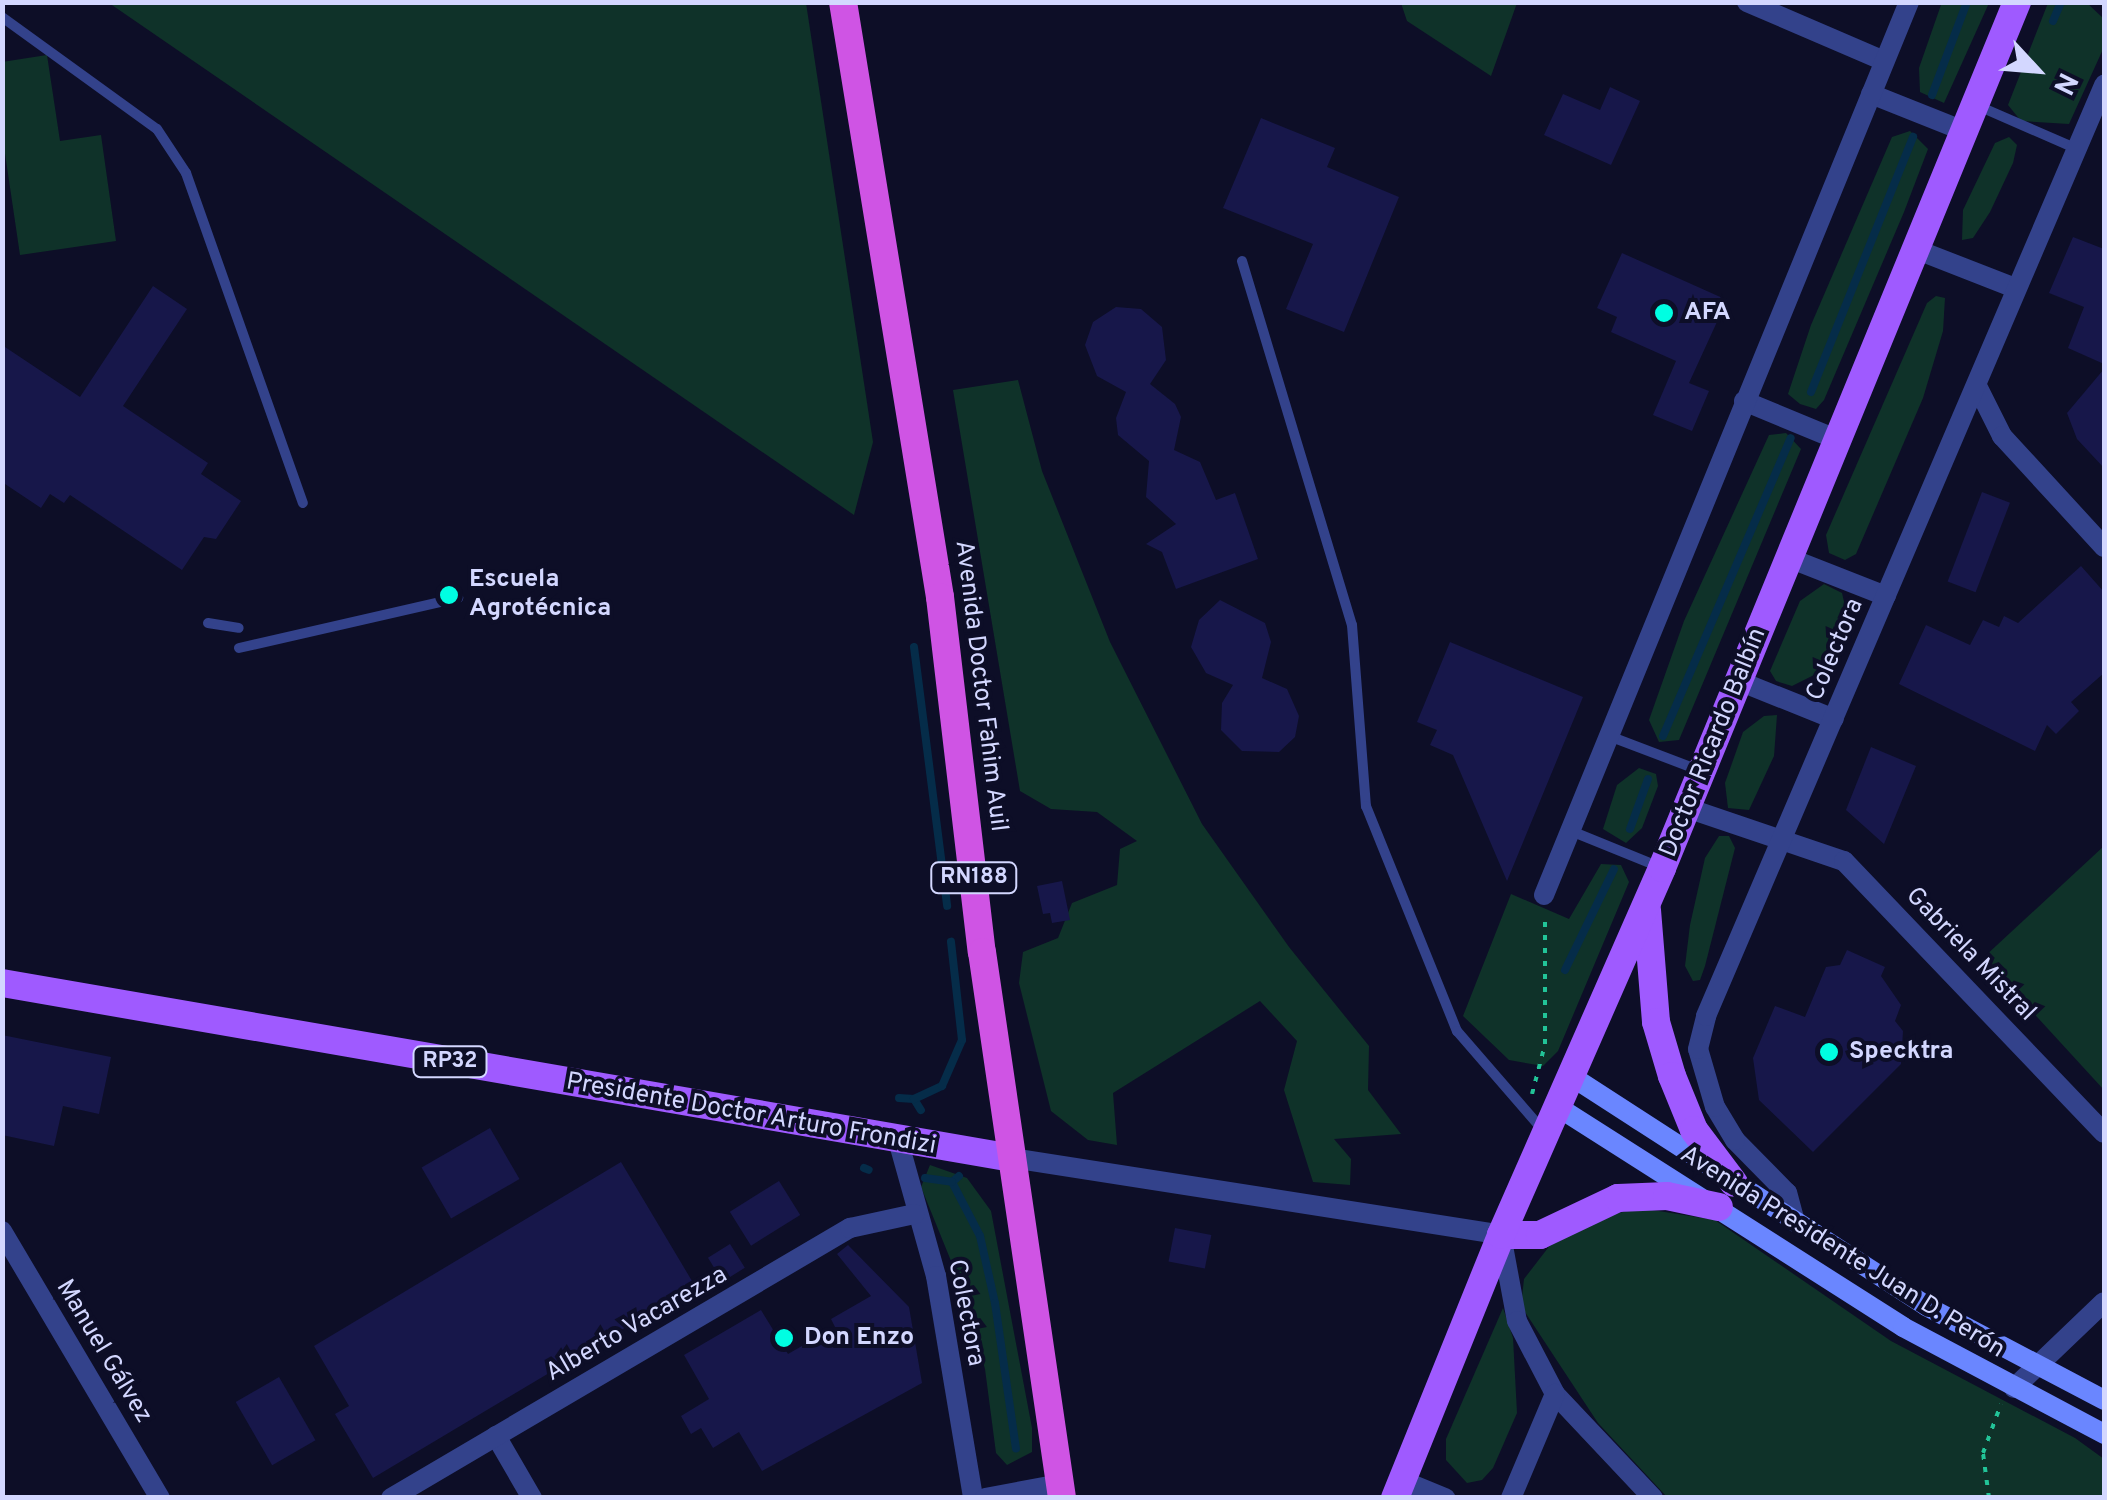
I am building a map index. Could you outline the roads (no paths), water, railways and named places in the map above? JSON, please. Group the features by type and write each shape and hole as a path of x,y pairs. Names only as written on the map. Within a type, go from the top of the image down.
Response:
{"highway":[{"name":"Avenida Doctor Fahim Auil","path":"843,2 940,597 1012,1158 1061,1491"}],"main road":[{"name":"Doctor Ricardo Balbín","path":"1397,1492 1501,1235 1537,1123 1558,1107 1647,904 2017,2"},
{"path":"1501,1235 1540,1234 1618,1198 1726,1195 1672,1076 1656,1022 1647,904"},
{"name":"Presidente Doctor Arturo Frondizi","path":"2,984 1012,1158"},
{"name":"Avenida Presidente Juan D. Perón","path":"1571,1076 1903,1327 2104,1434"},
{"name":"Avenida Presidente Juan D. Perón","path":"1558,1107 1726,1195 1795,1222 2035,1366 2104,1400"}],"street":[{"path":"1747,2 1884,60"},
{"path":"1544,895 1909,2"},
{"name":"Colectora","path":"1795,1222 1787,1193 1735,1140 1715,1108 1698,1049 1706,1016 1978,388 2015,288 2104,85"},
{"path":"1872,94 1964,132"},
{"path":"1915,250 2015,288"},
{"path":"1978,388 2002,436 2104,547"},
{"path":"1744,401 1838,440"},
{"path":"1789,558 1886,596"},
{"path":"1739,681 1834,720"},
{"name":"Gabriela Mistral","path":"1687,808 1844,860 2104,1132"},
{"name":"Colectora","path":"898,1140 936,1276 972,1498"},
{"name":"Presidente Doctor Arturo Frondizi","path":"1012,1158 1501,1235"},
{"name":"Alberto Vacarezza","path":"391,1498 850,1228 916,1214"},
{"path":"1501,1235 1517,1320 1555,1394 1653,1498"},
{"name":"Manuel Gálvez","path":"4,1239 160,1498"},
{"path":"2014,1388 2104,1302"},
{"path":"1511,1498 1555,1394"},
{"path":"496,1436 532,1498"},
{"path":"985,1498 1061,1491"},
{"path":"1397,1492 1445,1498"}],"lane":[{"path":"2,17 157,129 186,173 303,503"},
{"path":"1975,104 2077,149"},
{"path":"1242,261 1352,625 1366,806 1457,1032 1537,1123"},
{"path":"239,648 458,598"},
{"path":"208,623 239,628"},
{"path":"1608,736 1702,772"},
{"path":"1570,830 1662,868"}],"waterway":[{"path":"1932,95 1967,2"},
{"path":"2053,21 2061,2"},
{"path":"1811,392 1913,137"},
{"path":"1663,736 1791,438"},
{"path":"914,647 947,906"},
{"path":"1630,829 1648,779"},
{"path":"1565,970 1614,869"},
{"path":"914,1099 942,1086 962,1040 951,942"},
{"path":"899,1098 914,1099 921,1110"},
{"path":"864,1168 869,1170"},
{"path":"959,1176 952,1182 980,1236 995,1303 1016,1448"},
{"path":"925,1178 952,1182"}],"place":[{"name":"AFA","path":"1664,313"},
{"name":"Escuela Agrotécnica","path":"449,595"},
{"name":"Specktra","path":"1829,1052"},
{"name":"Don Enzo","path":"784,1338"}]}
